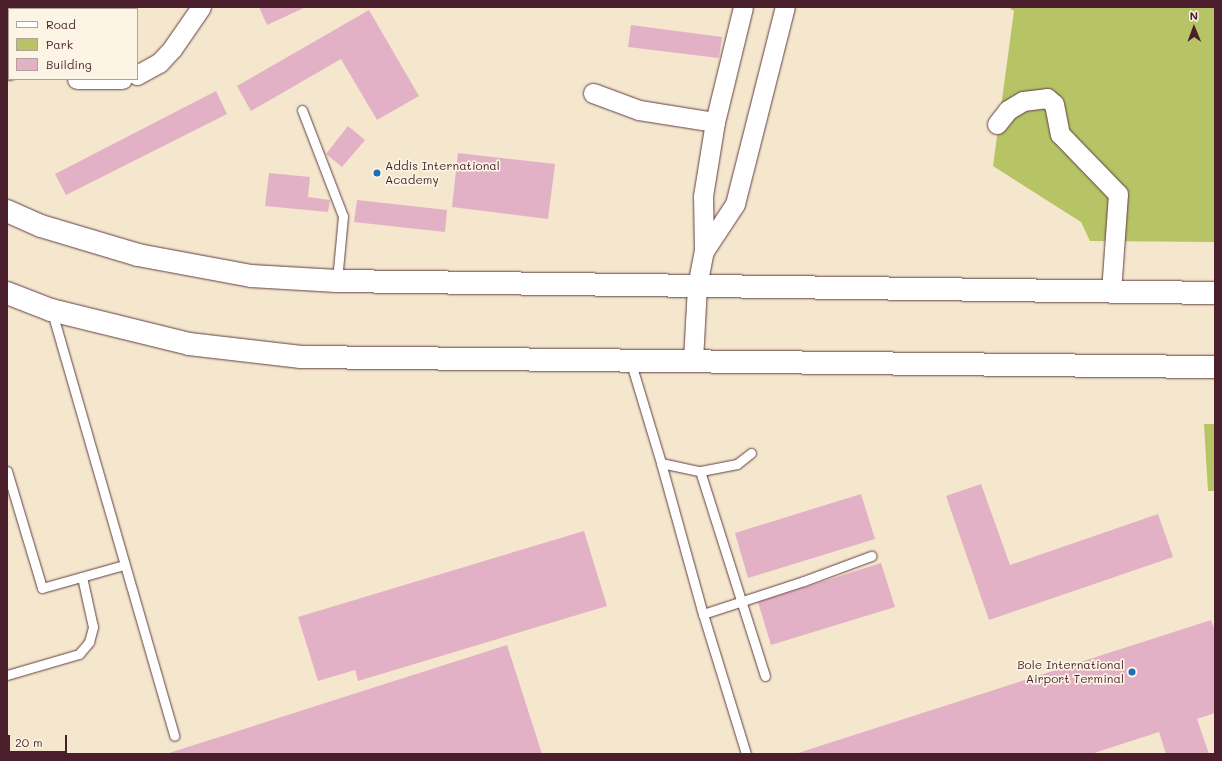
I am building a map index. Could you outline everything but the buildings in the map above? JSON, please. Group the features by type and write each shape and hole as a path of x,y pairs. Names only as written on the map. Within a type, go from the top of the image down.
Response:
{"main road":[{"path":"7,212 41,226 138,255 251,276 337,281 1215,293"},
{"path":"7,293 51,310 189,344 302,357 693,360 1215,367"}],"street":[{"path":"138,74 163,58 201,7"},
{"path":"693,360 697,286 704,251 703,196 715,122 743,7"},
{"path":"704,251 735,204 784,7"},
{"path":"593,93 639,110 715,122"},
{"path":"997,124 1008,110 1023,101 1047,98 1054,104 1060,134 1118,194 1111,291"}],"lane":[{"path":"302,110 343,216 337,281"},
{"path":"51,310 174,736"},
{"path":"630,360 661,463 703,614 746,754"},
{"path":"661,463 700,471 737,464 751,453"},
{"path":"7,471 42,588 124,565"},
{"path":"700,471 765,676"},
{"path":"703,614 871,556"},
{"path":"7,675 79,654 89,642 93,627 82,577"}],"green space":[{"path":"1008,7 1215,7 1215,242 1090,241 1081,222 993,166 1014,11"},
{"path":"1204,424 1215,424 1215,491 1208,491"}],"place":[{"name":"Addis International Academy","path":"377,173"},
{"name":"Bole International Airport Terminal","path":"1132,672"}]}
